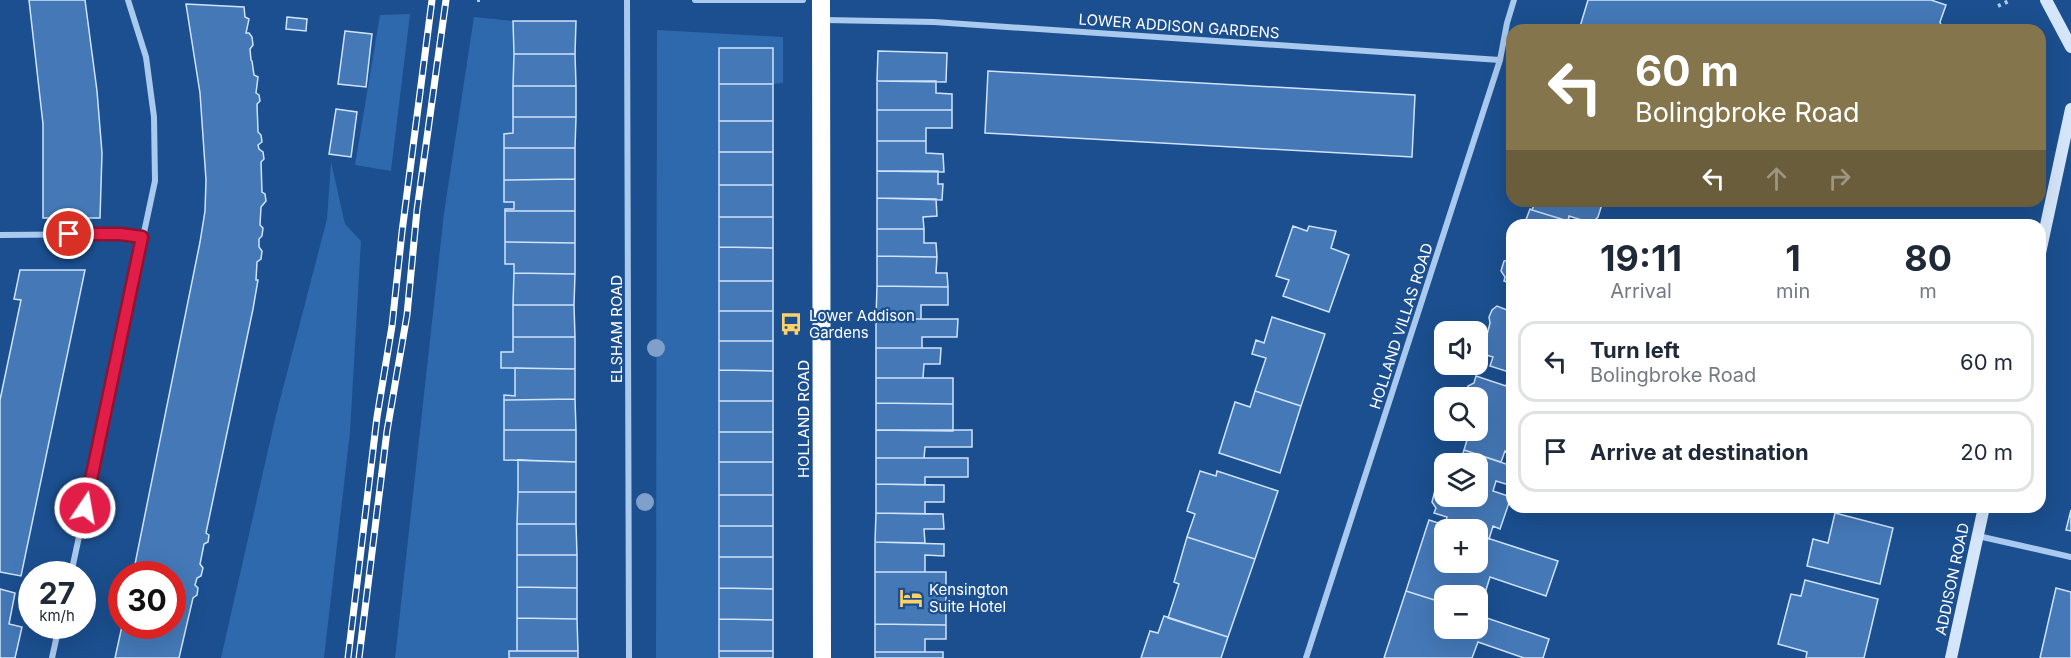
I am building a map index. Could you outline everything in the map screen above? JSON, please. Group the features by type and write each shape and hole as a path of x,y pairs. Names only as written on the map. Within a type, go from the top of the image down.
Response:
{"highway":[{"name":"HOLLAND ROAD","path":"821,0 822,658"}],"street":[{"path":"73,561 155,181 154,117 146,57 128,0"},
{"name":"ELSHAM ROAD","path":"627,0 629,658"},
{"path":"695,0 803,0"},
{"name":"HOLLAND VILLAS ROAD","path":"1507,24 1514,0"},
{"path":"2046,0 2071,47"},
{"name":"LOWER ADDISON GARDENS","path":"821,20 934,22 1500,60"},
{"name":"HOLLAND VILLAS ROAD","path":"1306,658 1500,60 1506,28"},
{"path":"2046,225 2071,108"},
{"path":"0,234 120,234 142,237"},
{"name":"ADDISON ROAD","path":"1951,658 1983,513"},
{"path":"1977,536 2071,557"},
{"path":"52,658 56,639"}],"path":[{"path":"477,0 483,0"},
{"path":"1998,6 2011,0"}],"shaded area":[{"path":"410,14 391,171 355,165 380,15"},
{"path":"474,17 513,21 513,133 504,134 504,202 514,202 514,209 505,209 505,264 514,264 513,352 501,352 501,368 515,368 515,396 504,396 504,460 518,460 517,651 509,658 395,658 444,213"},
{"path":"657,30 783,37 783,83 773,84 773,48 719,48 719,658 656,658"},
{"path":"331,162 345,224 361,241 350,432 324,658 221,658 276,415 327,219"}],"building":[{"path":"29,0 85,0 97,91 102,153 100,218 43,218 43,124"},
{"path":"1588,0 1931,0 1946,5 1941,24 1581,24"},
{"path":"186,4 244,7 245,17 249,19 246,33 252,37 251,60 254,75 258,77 256,93 260,101 257,104 258,132 262,142 258,145 263,152 264,159 261,162 262,192 265,194 266,201 261,207 260,225 263,228 259,247 262,251 261,259 257,262 256,280 258,280 253,309 206,533 209,535 208,542 204,544 200,564 203,568 195,585 198,588 197,595 193,598 186,628 186,561 136,561 205,211 206,180 200,93"},
{"path":"287,17 307,19 306,31 286,29"},
{"path":"513,21 576,21 575,54 514,54"},
{"path":"345,31 372,34 366,87 338,84"},
{"path":"719,48 773,48 773,84 719,84"},
{"path":"878,51 947,53 946,82 877,81"},
{"path":"514,54 575,54 576,86 513,86"},
{"path":"988,71 1415,95 1412,157 985,133"},
{"path":"877,81 936,81 936,93 952,94 952,110 877,110"},
{"path":"719,84 773,84 773,121 719,121"},
{"path":"513,86 576,86 576,117 513,117"},
{"path":"336,109 357,112 351,157 329,154"},
{"path":"877,110 952,110 952,128 926,128 926,141 877,141"},
{"path":"513,117 576,117 575,148 504,148 504,134 513,133"},
{"path":"719,121 773,121 773,152 719,152"},
{"path":"877,141 926,141 926,153 943,154 944,172 877,171"},
{"path":"504,148 575,148 575,179 504,180"},
{"path":"719,152 773,152 773,185 719,185"},
{"path":"877,171 938,171 938,184 943,184 942,200 877,198"},
{"path":"575,179 575,211 505,211 505,209 514,209 514,202 504,202 504,180"},
{"path":"719,185 773,185 773,217 719,217"},
{"path":"877,198 936,199 937,216 923,217 924,229 877,229"},
{"path":"1533,207 1601,207 1596,219 1578,219 1569,216 1568,219 1561,219 1532,210"},
{"path":"1530,209 1561,219 1526,219"},
{"path":"505,211 575,211 575,243 505,242"},
{"path":"719,217 773,217 773,248 719,247"},
{"path":"1293,226 1307,231 1309,226 1336,231 1331,248 1349,255 1329,312 1283,296 1289,280 1276,276"},
{"path":"877,229 924,229 924,243 936,243 937,257 877,256"},
{"path":"505,242 575,243 575,274 514,273 514,264 505,264"},
{"path":"719,247 773,248 773,281 719,281"},
{"path":"877,256 937,257 936,273 947,273 948,287 877,286"},
{"path":"1506,260 1506,282 1501,271"},
{"path":"20,270 85,270 24,561 18,561 18,575 0,572 0,400 21,300 14,299"},
{"path":"514,273 575,274 574,305 513,305"},
{"path":"719,281 773,281 773,311 719,311"},
{"path":"877,286 948,287 948,305 921,305 921,319 876,319"},
{"path":"513,305 574,305 575,337 513,337"},
{"path":"1497,306 1506,310 1506,371 1490,366 1493,357 1488,356 1488,331 1492,310"},
{"path":"719,311 773,311 773,341 719,341"},
{"path":"1272,317 1325,334 1301,406 1255,391 1266,358 1252,354 1256,340 1264,343"},
{"path":"876,319 958,319 957,337 922,337 922,348 876,348"},
{"path":"513,337 575,337 575,369 501,368 501,352 513,352"},
{"path":"719,341 773,341 773,371 719,370"},
{"path":"876,348 941,348 940,364 924,364 923,378 876,378"},
{"path":"515,368 575,369 575,399 504,400 504,395 515,396"},
{"path":"719,370 773,371 773,401 719,401"},
{"path":"1476,376 1506,386 1506,451 1501,462 1488,458 1488,453 1473,453 1464,450 1467,441 1488,441 1488,387 1468,387 1474,383"},
{"path":"876,378 953,378 953,404 876,403"},
{"path":"1255,391 1301,406 1280,473 1219,453 1235,402 1250,407"},
{"path":"575,399 576,430 504,430 504,400"},
{"path":"719,401 773,401 773,432 719,432"},
{"path":"876,403 953,404 953,431 876,430"},
{"path":"504,430 576,430 576,462 504,460"},
{"path":"876,430 972,430 972,447 925,447 924,458 876,458"},
{"path":"719,432 773,432 773,462 719,462"},
{"path":"876,458 968,458 968,477 925,477 925,485 876,484"},
{"path":"1488,458 1506,464 1506,484 1496,481 1493,491 1506,495 1506,512 1500,529 1493,526 1489,539 1488,519 1446,519 1447,517 1434,513 1436,508 1488,507"},
{"path":"518,460 576,462 576,492 518,492"},
{"path":"719,462 773,462 773,495 719,495"},
{"path":"1200,471 1216,476 1217,471 1278,491 1255,559 1187,537 1195,514 1187,511"},
{"path":"876,484 944,485 944,502 925,502 925,514 876,513"},
{"path":"518,492 576,492 576,524 517,524"},
{"path":"719,495 773,495 773,526 719,526"},
{"path":"2071,510 2071,531 2066,530"},
{"path":"876,513 943,514 944,529 924,529 925,543 875,542"},
{"path":"1835,513 1893,528 1880,584 1807,566 1813,539 1828,543"},
{"path":"1429,520 1434,522 1434,573 1488,573 1488,538 1558,561 1546,596 1490,577 1488,585 1434,585 1434,600 1406,591"},
{"path":"517,524 576,524 577,555 517,555"},
{"path":"719,526 773,526 773,557 719,557"},
{"path":"1187,537 1255,559 1228,637 1168,618 1179,584 1174,582"},
{"path":"875,542 944,544 944,556 925,555 925,572 875,572"},
{"path":"517,555 577,555 577,588 517,587"},
{"path":"719,557 773,557 773,589 719,588"},
{"name":"Kensington Suite Hotel","path":"875,572 946,572 946,625 875,624"},
{"path":"1805,580 1878,599 1864,658 1806,658 1807,652 1778,644 1791,594 1801,596"},
{"path":"517,587 577,588 577,619 517,618"},
{"path":"719,588 773,589 773,620 719,619"},
{"path":"2056,588 2071,592 2071,658 2040,658"},
{"path":"0,589 15,593 9,624 18,626 19,639 15,658 0,658"},
{"path":"1406,591 1434,600 1434,639 1488,639 1488,618 1549,639 1543,658 1524,658 1478,642 1472,658 1384,658"},
{"path":"1164,616 1228,637 1221,658 1141,658 1150,631 1158,633"},
{"path":"517,618 577,619 578,651 517,651"},
{"path":"719,619 773,620 773,651 719,651"},
{"path":"875,624 946,625 946,639 925,639 925,652 875,652"},
{"path":"119,639 183,639 179,658 115,658"},
{"path":"509,651 578,651 578,658 509,658"},
{"path":"719,651 773,651 773,658 719,658"},
{"path":"875,652 943,652 943,658 875,658"}],"railway":[{"path":"348,658 432,0"},
{"path":"359,658 387,431 407,315 417,210 446,0"}],"place":[{"name":"Lower Addison Gardens","path":"791,324"},
{"name":"Kensington Suite Hotel","path":"911,598"}],"route":[{"path":"69,234 120,234 142,237 85,508"}]}
